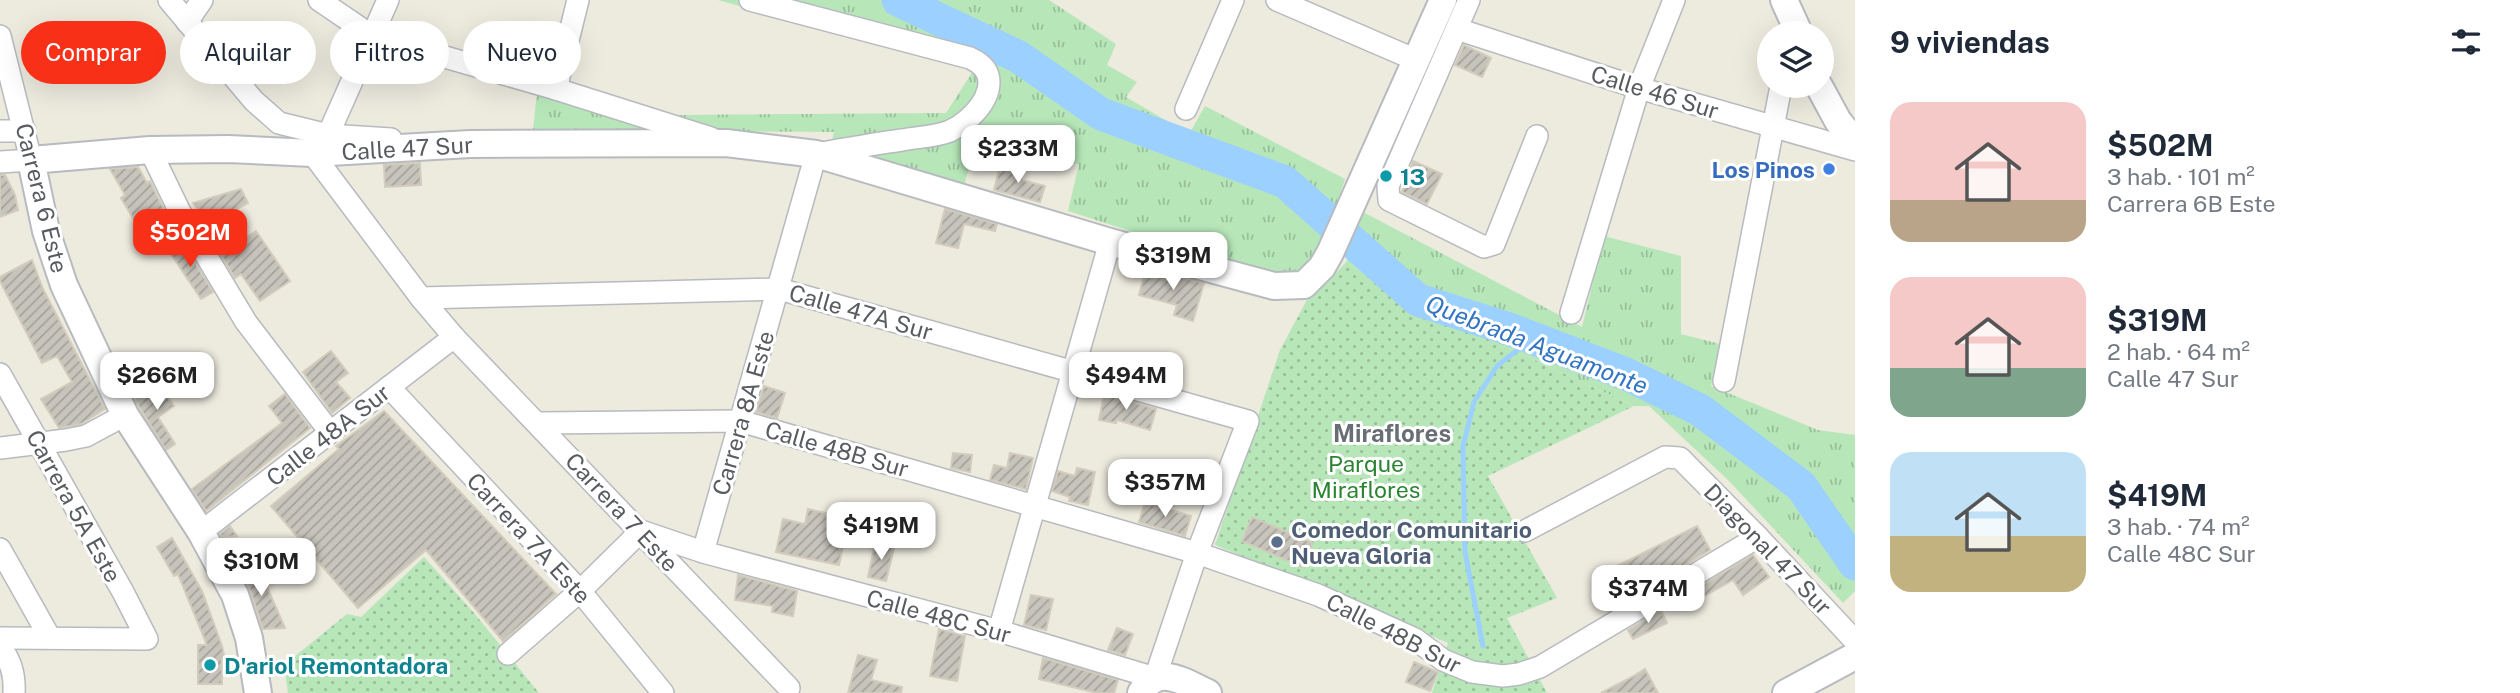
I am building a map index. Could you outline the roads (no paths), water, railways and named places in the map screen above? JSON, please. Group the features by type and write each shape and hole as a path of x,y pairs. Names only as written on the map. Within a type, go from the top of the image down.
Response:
{"street":[{"path":"169,0 186,21"},
{"path":"188,21 202,0"},
{"path":"319,0 350,21"},
{"path":"379,21 388,0"},
{"path":"556,89 578,0"},
{"name":"Calle 47 Sur","path":"750,0 970,58 981,64 989,79 987,91 976,111 969,119 948,131 926,137 816,154"},
{"path":"1186,109 1233,0"},
{"path":"1278,0 1416,60 1443,0"},
{"path":"1469,0 1388,186 1389,200 1484,247 1494,244 1536,136"},
{"path":"1571,313 1639,88 1674,0"},
{"name":"Calle 46 Sur","path":"1457,29 1639,88 1855,150"},
{"name":"Carrera 6 Este","path":"0,36 25,131 46,231 64,285 125,415 201,532 240,606 249,638 258,693"},
{"path":"449,58 726,143"},
{"name":"Calle 47 Sur","path":"0,162 150,150 320,144 726,143 816,154 1110,242 1274,286 1304,285 1330,253 1416,60"},
{"path":"241,84 268,115 320,144 349,84"},
{"path":"1724,381 1779,98"},
{"path":"1826,98 1838,121 1855,142"},
{"path":"0,131 25,131"},
{"name":"Carrera 7 Este","path":"320,144 421,298 454,337 539,423 789,688"},
{"path":"150,150 180,212 246,322 330,432"},
{"name":"Carrera 8A Este","path":"703,552 816,154"},
{"path":"999,631 1110,242"},
{"name":"Calle 47A Sur","path":"421,298 779,289 1248,421 1197,553"},
{"name":"Calle 48A Sur","path":"201,532 454,337"},
{"name":"Carrera 5A Este","path":"0,374 147,639 50,638"},
{"name":"Carrera 7A Este","path":"389,387 580,592 663,693"},
{"path":"0,448 86,436 125,415"},
{"name":"Calle 48B Sur","path":"539,423 740,421 1197,553 1318,595 1415,639 1457,667 1487,675 1518,674 1540,667 1758,537"},
{"name":"Diagonal 47 Sur","path":"1525,531 1665,457 1680,458 1855,641"},
{"path":"508,654 580,592 641,531"},
{"name":"Calle 48C Sur","path":"641,531 703,552 999,631 1148,685 1176,679 1208,693"},
{"path":"0,549 50,638 0,638"},
{"path":"1148,685 1197,553"},
{"path":"0,647 9,660 13,673 14,693"},
{"path":"1786,693 1855,656"}],"waterway":[{"name":"Quebrada Aguamonte","path":"898,0 1019,57 1101,114 1285,182 1418,300 1509,329 1626,374 1700,410 1801,486 1855,564"},
{"path":"1483,646 1465,552 1463,446 1474,402 1497,366 1533,338"}],"place":[{"name":"Los Pinos","path":"1829,169"},
{"name":"13","path":"1386,176"},
{"name":"Comedor Comunitario Nueva Gloria","path":"1277,542"},
{"name":"D'ariol Remontadora","path":"210,665"}],"district":[{"name":"Miraflores","path":"1392,433"}],"park label":[{"name":"Parque Miraflores","path":"1366,476"}]}
